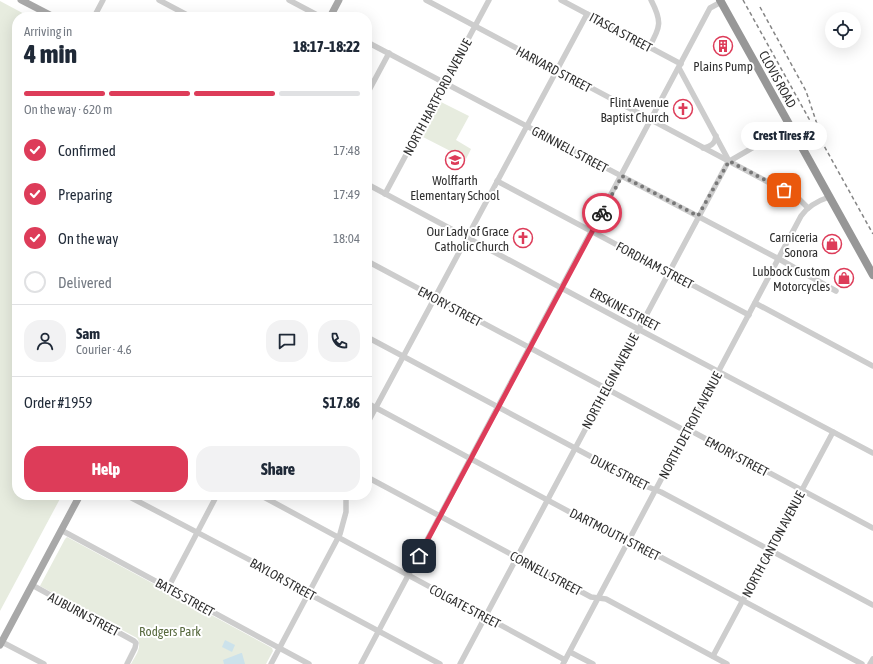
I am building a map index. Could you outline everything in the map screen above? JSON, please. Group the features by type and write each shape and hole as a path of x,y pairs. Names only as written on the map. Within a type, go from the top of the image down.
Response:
{"highway":[{"name":"CLOVIS ROAD","path":"720,1 873,275"}],"main road":[{"path":"21,0 44,12"},
{"path":"333,12 339,0"},
{"path":"1,644 77,500"}],"street":[{"path":"96,12 102,0"},
{"path":"159,0 182,12"},
{"path":"289,0 312,12"},
{"name":"HARVARD STREET","path":"426,0 798,198 808,208"},
{"name":"NORTH HARTFORD AVENUE","path":"385,194 488,0"},
{"name":"ITASCA STREET","path":"561,0 650,47 680,66"},
{"path":"650,47 659,28 660,22 659,16 651,0"},
{"path":"361,664 622,176 710,8 720,1"},
{"path":"372,415 587,14"},
{"name":"GRINNELL STREET","path":"372,44 779,259 836,291"},
{"path":"372,85 389,53"},
{"path":"680,66 729,161 790,126"},
{"path":"703,148 712,146 716,136"},
{"name":"NORTH ELGIN AVENUE","path":"460,664 698,216 729,161"},
{"name":"FORDHAM STREET","path":"497,181 749,315"},
{"name":"ERSKINE STREET","path":"372,187 873,453"},
{"name":"NORTH DETROIT AVENUE","path":"564,662 779,259 800,216 813,204 829,197"},
{"name":"EMORY STREET","path":"372,264 606,389 680,428 695,433 873,528"},
{"path":"755,303 873,366"},
{"name":"DUKE STREET","path":"372,340 575,449 873,605"},
{"name":"DARTMOUTH STREET","path":"372,406 620,539 636,544 862,664"},
{"name":"NORTH CANTON AVENUE","path":"713,656 833,432"},
{"name":"CORNELL STREET","path":"372,480 591,597 606,599 727,664"},
{"name":"BAYLOR STREET","path":"135,500 304,589 440,664"},
{"path":"168,588 214,500"},
{"name":"COLGATE STREET","path":"269,500 485,617 564,662"},
{"path":"271,664 338,537 345,517 346,500"},
{"name":"BATES STREET","path":"61,530 309,664"},
{"name":"AUBURN STREET","path":"32,586 133,640 136,643 135,648 127,664"},
{"path":"1,644 44,664"},
{"path":"570,652 593,664"},
{"path":"870,664 873,659"}],"green space":[{"path":"0,1 21,12 12,12 12,500 59,500 0,611"},
{"path":"441,102 469,116 456,140 471,149 466,159 423,137"},
{"name":"Rodgers Park","path":"67,537 272,648 273,651 266,664 131,664 139,648 139,641 137,638 40,586"}],"water":[{"path":"225,640 235,645 232,652 222,647"},
{"path":"241,653 245,664 224,664 223,660"}],"railway":[{"path":"743,0 873,234"},
{"path":"760,7 806,91 818,127"}],"way so far":[{"path":"602,213 622,176 698,216 729,161 784,190"}],"place":[{"name":"Plains Pump","path":"723,46"},
{"name":"Flint Avenue Baptist Church","path":"683,109"},
{"name":"Wolffarth Elementary School","path":"455,160"},
{"name":"Crest Tires #2","path":"784,190"},
{"name":"Our Lady of Grace Catholic Church","path":"523,238"},
{"name":"Carniceria Sonora","path":"832,244"},
{"name":"Lubbock Custom Motorcycles","path":"844,278"}],"route":[{"path":"419,556 602,213"}]}
